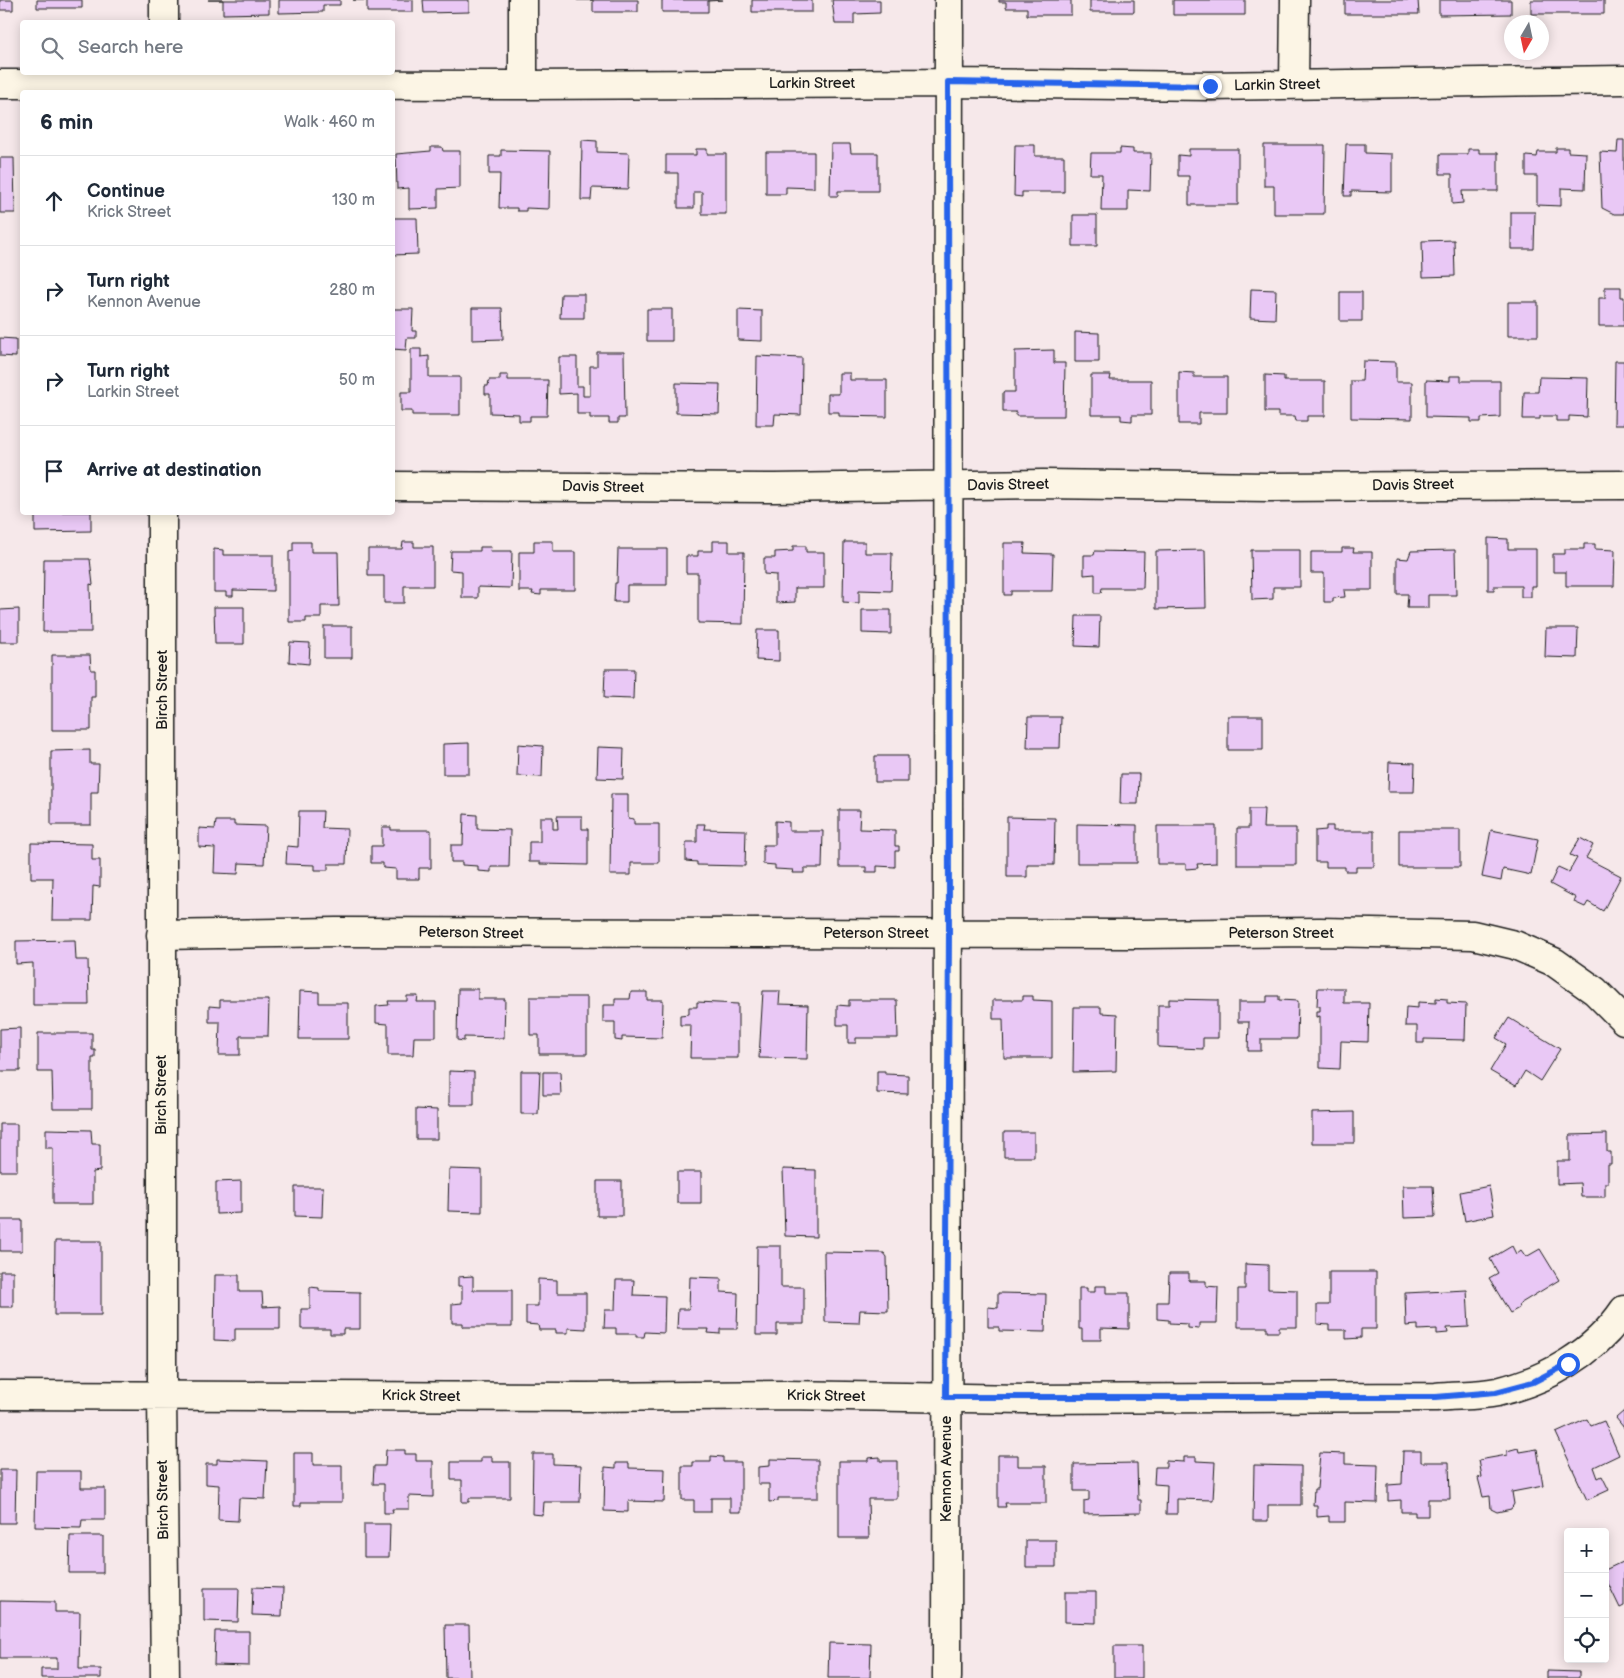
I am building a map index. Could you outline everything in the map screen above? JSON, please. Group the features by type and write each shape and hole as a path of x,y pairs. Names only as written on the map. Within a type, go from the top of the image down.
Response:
{"street":[{"path":"164,0 164,20"},
{"path":"523,85 524,0"},
{"name":"Kennon Avenue","path":"946,1678 949,932 949,0"},
{"path":"1294,84 1295,0"},
{"name":"Larkin Street","path":"0,84 523,85 948,82 1210,86 1624,80"},
{"name":"Davis Street","path":"395,486 775,488 1043,484 1269,487 1624,485"},
{"name":"Birch Street","path":"162,515 162,1396 165,1678"},
{"name":"Peterson Street","path":"161,935 336,932 949,932 1140,934 1320,932 1474,935 1515,945 1554,962 1595,991 1624,1020"},
{"name":"Krick Street","path":"0,1396 586,1397 786,1395 946,1397 1436,1397 1496,1392 1533,1382 1568,1364 1592,1346 1624,1310"}],"building":[{"path":"0,0 13,0 13,10 0,10"},
{"path":"37,0 82,0 82,8 37,8"},
{"path":"223,0 269,0 269,13 223,14"},
{"path":"279,0 340,0 340,5 323,5 323,12 279,13"},
{"path":"367,0 413,0 413,12 367,12"},
{"path":"423,0 469,0 469,12 424,13"},
{"path":"593,0 638,0 638,12 593,12"},
{"path":"662,0 723,0 708,1 708,12 662,12"},
{"path":"752,0 812,0 812,12 752,12"},
{"path":"832,0 880,0 880,13 854,14 854,24 835,24"},
{"path":"999,0 1071,0 1071,15 1027,15 1027,8 1006,8 1006,2 999,2"},
{"path":"1090,0 1134,0 1134,12 1090,12"},
{"path":"1173,0 1245,0 1245,15 1173,15"},
{"path":"1345,0 1418,0 1419,14 1345,14"},
{"path":"1439,0 1511,0 1511,14 1439,15"},
{"path":"1531,0 1604,0 1604,14 1531,14"},
{"path":"582,140 597,141 597,152 629,153 628,189 592,188 591,200 581,200"},
{"path":"1618,140 1624,140 1624,214 1614,214 1602,208 1600,152 1617,153"},
{"path":"831,144 850,144 851,153 878,153 878,191 838,191 838,196 830,196"},
{"path":"1346,144 1365,144 1365,153 1392,154 1392,192 1351,191 1351,196 1344,196"},
{"path":"1015,145 1035,145 1035,156 1064,156 1064,192 1022,192 1022,197 1014,196"},
{"path":"1264,145 1325,145 1324,214 1274,214 1274,186 1264,186"},
{"path":"431,147 442,147 443,151 460,151 460,188 438,189 438,208 409,209 409,188 397,189 396,154 431,151"},
{"path":"1120,148 1133,149 1133,153 1151,153 1150,191 1128,190 1128,211 1101,211 1102,174 1090,174 1091,153 1120,153"},
{"path":"1556,148 1568,148 1568,152 1586,153 1585,189 1561,188 1561,206 1537,205 1537,176 1526,176 1526,156 1537,157 1538,152 1556,152"},
{"path":"696,149 707,149 707,154 726,154 726,214 702,214 702,192 694,192 694,208 678,208 678,173 666,173 666,155 696,155"},
{"path":"1189,149 1238,149 1238,205 1189,205 1189,176 1178,176 1178,155 1189,156"},
{"path":"1468,149 1479,149 1479,153 1498,153 1498,191 1462,191 1463,203 1452,204 1452,174 1440,174 1440,154 1468,154"},
{"path":"501,150 550,151 549,209 526,208 526,211 517,211 517,208 499,208 500,174 489,174 489,156 501,156"},
{"path":"766,152 814,152 814,188 786,187 786,194 766,194"},
{"path":"0,158 14,158 15,213 0,213"},
{"path":"1511,212 1535,212 1534,249 1511,249"},
{"path":"1073,215 1097,215 1097,246 1073,246"},
{"path":"395,218 417,218 418,254 395,255"},
{"path":"1454,240 1455,276 1423,277 1422,241"},
{"path":"1605,287 1621,287 1621,297 1624,297 1624,326 1599,326 1599,298 1605,298"},
{"path":"1251,289 1276,290 1275,319 1250,318"},
{"path":"1340,292 1362,292 1362,321 1340,321"},
{"path":"561,294 584,294 584,318 560,318"},
{"path":"1508,302 1538,302 1538,336 1508,336"},
{"path":"472,308 502,308 503,339 472,340"},
{"path":"395,309 413,309 412,331 416,331 416,338 407,338 406,350 395,349"},
{"path":"647,309 672,309 672,341 647,341"},
{"path":"738,310 762,311 762,341 738,340"},
{"path":"1075,332 1099,333 1099,362 1075,362"},
{"path":"0,338 16,339 16,357 0,356"},
{"path":"411,349 421,349 421,357 429,356 429,377 460,377 460,415 412,415 412,411 401,411 401,392 411,392"},
{"path":"1054,350 1054,363 1065,363 1064,416 1016,416 1016,412 1003,412 1003,392 1015,392 1015,351"},
{"path":"597,352 624,352 625,418 618,418 618,423 609,423 609,418 590,418 590,414 577,414 577,393 559,394 559,357 577,357 577,386 583,386 583,396 590,396 590,366 597,366"},
{"path":"757,356 802,358 801,415 775,414 774,425 756,425"},
{"path":"1363,361 1396,362 1396,382 1412,382 1412,419 1351,418 1351,381 1362,381"},
{"path":"1615,361 1624,361 1624,425 1614,425"},
{"path":"1179,372 1194,373 1194,377 1227,377 1227,413 1199,413 1199,424 1179,424"},
{"path":"839,373 850,373 850,380 887,380 887,417 839,416 839,412 828,412 828,394 839,394"},
{"path":"500,375 508,375 508,380 548,380 547,416 530,416 530,421 519,421 519,414 490,413 490,394 485,394 485,386 488,386 489,380 500,380"},
{"path":"1091,375 1111,375 1110,380 1151,380 1151,415 1132,415 1132,421 1121,420 1121,415 1091,415"},
{"path":"1265,375 1284,376 1284,381 1325,381 1325,416 1307,416 1307,421 1296,421 1295,416 1278,416 1278,412 1265,412"},
{"path":"1450,376 1461,376 1461,381 1500,381 1500,417 1481,418 1481,422 1471,422 1471,418 1426,417 1426,380 1450,381"},
{"path":"1539,377 1588,378 1587,417 1569,416 1569,421 1556,421 1556,416 1540,416 1540,419 1523,419 1524,392 1538,392"},
{"path":"676,383 720,384 719,414 676,413"},
{"path":"35,515 91,515 91,531 35,532"},
{"path":"1488,538 1508,539 1508,549 1536,549 1536,586 1531,586 1531,597 1521,597 1521,586 1494,586 1494,590 1488,590"},
{"path":"534,541 553,541 553,552 575,552 575,590 541,590 541,595 532,594 533,591 519,591 519,552 534,552"},
{"path":"713,541 729,541 729,552 744,552 743,624 698,623 698,573 686,573 686,556 698,556 698,551 713,551"},
{"path":"293,542 311,542 311,552 338,552 339,606 321,606 321,618 306,618 306,622 289,622 289,552 293,551"},
{"path":"403,542 414,542 414,547 433,547 433,586 404,586 404,603 384,603 384,576 368,576 368,549 402,549"},
{"path":"844,542 865,542 865,553 892,553 891,591 859,590 859,603 843,602"},
{"path":"1004,543 1025,543 1024,553 1053,554 1052,591 1011,591 1011,595 1004,595"},
{"path":"1584,544 1595,544 1595,549 1615,550 1614,586 1566,586 1566,572 1553,572 1553,554 1565,554 1565,549 1584,549"},
{"path":"793,546 806,546 806,552 824,552 824,588 795,588 795,602 776,603 776,575 764,574 764,558 775,558 775,552 793,551"},
{"path":"480,547 491,547 490,551 512,551 511,588 478,587 478,598 462,598 462,571 450,570 451,551 480,551"},
{"path":"1342,548 1354,548 1353,552 1372,552 1372,590 1344,590 1345,597 1333,598 1333,602 1324,602 1324,573 1311,573 1311,552 1342,552"},
{"path":"214,549 223,550 223,555 273,555 273,591 233,590 233,596 226,596 226,592 214,592"},
{"path":"618,549 667,549 667,585 627,585 627,602 614,602 615,583 617,583"},
{"path":"1205,550 1206,608 1156,609 1156,551"},
{"path":"1251,550 1300,550 1300,587 1273,587 1273,599 1252,600"},
{"path":"1455,550 1456,595 1428,595 1428,608 1407,608 1408,594 1397,594 1397,558 1408,559 1411,551"},
{"path":"1095,551 1144,552 1143,588 1102,588 1101,593 1095,593 1095,574 1084,575 1084,555 1094,555"},
{"path":"44,559 90,559 93,585 90,584 91,632 43,632"},
{"path":"214,607 244,607 244,644 215,644"},
{"path":"19,609 19,642 0,642 0,610"},
{"path":"862,610 891,610 891,634 862,633"},
{"path":"1076,616 1100,616 1099,647 1075,646"},
{"path":"324,626 352,626 352,658 324,658"},
{"path":"1546,628 1578,628 1577,658 1545,657"},
{"path":"757,630 779,630 779,661 756,660"},
{"path":"290,642 310,643 309,664 289,662"},
{"path":"52,655 90,655 91,670 95,670 95,697 91,697 91,730 52,730"},
{"path":"605,669 634,669 633,699 604,698"},
{"path":"1228,716 1263,716 1263,750 1228,750"},
{"path":"1028,717 1061,717 1060,748 1027,748"},
{"path":"469,743 469,774 443,774 443,744"},
{"path":"518,744 543,746 542,777 517,776"},
{"path":"598,747 624,748 623,779 597,778"},
{"path":"90,750 90,764 99,764 98,792 91,792 91,825 51,825 51,751"},
{"path":"875,756 908,756 908,782 875,782"},
{"path":"1389,762 1415,763 1414,792 1388,792"},
{"path":"1121,774 1139,774 1138,804 1120,804"},
{"path":"611,794 628,794 628,818 634,819 634,824 659,824 659,863 631,863 631,875 610,875"},
{"path":"1249,809 1264,809 1263,828 1296,828 1296,865 1237,865 1237,828 1249,828"},
{"path":"839,810 860,810 859,829 895,830 895,846 899,846 899,851 895,851 895,867 877,866 877,872 866,872 866,867 839,867"},
{"path":"299,811 323,811 322,828 347,829 346,864 328,864 328,870 315,870 315,865 286,864 287,846 298,847"},
{"path":"464,814 477,815 477,829 510,830 509,867 491,867 491,872 478,871 478,866 462,865 462,862 451,862 451,845 463,845"},
{"path":"557,816 582,816 582,829 588,829 588,865 529,862 529,842 540,842 540,817 553,817 553,829 558,829"},
{"path":"1007,817 1055,818 1054,865 1027,865 1027,877 1007,877"},
{"path":"216,821 234,821 234,825 266,826 264,864 239,863 238,874 214,873 215,848 199,847 199,828 215,829"},
{"path":"775,821 789,822 789,831 823,831 822,868 804,868 804,873 792,873 793,870 775,869 775,865 763,864 763,845 775,845"},
{"path":"697,824 705,824 704,829 746,830 745,866 697,865 697,862 686,861 686,842 697,842"},
{"path":"1077,824 1137,825 1137,863 1077,863"},
{"path":"1157,826 1216,826 1216,863 1197,864 1198,868 1186,869 1186,864 1157,864"},
{"path":"1326,826 1333,826 1333,831 1374,831 1374,867 1356,867 1356,871 1345,871 1345,867 1326,867 1326,862 1315,862 1315,831 1326,830"},
{"path":"382,827 391,827 391,830 431,830 431,868 419,868 419,879 396,879 396,869 383,868 383,863 371,863 371,846 382,846"},
{"path":"1399,830 1460,830 1460,867 1399,867"},
{"path":"1491,830 1538,839 1531,875 1503,869 1501,881 1482,877"},
{"path":"1580,838 1593,845 1586,858 1621,876 1603,911 1588,902 1585,907 1574,902 1576,898 1550,884 1558,867 1569,872 1577,858 1570,855"},
{"path":"31,843 92,844 92,860 100,860 100,887 93,886 92,920 52,920 53,878 31,878"},
{"path":"75,940 76,960 88,960 89,1005 33,1005 33,963 16,964 16,941"},
{"path":"1318,988 1344,988 1344,1003 1369,1003 1368,1042 1341,1041 1340,1069 1320,1068 1320,1016 1316,1017 1316,1011 1320,1011 1320,1006 1317,1006"},
{"path":"458,989 478,989 478,999 505,999 504,1038 464,1037 464,1041 457,1040"},
{"path":"300,991 319,992 319,1003 348,1003 348,1039 299,1039"},
{"path":"763,991 780,991 779,1004 808,1005 807,1059 759,1058"},
{"path":"631,992 647,992 647,1000 663,1000 662,1038 622,1037 622,1041 615,1040 615,1022 603,1022 603,1005 615,1005 615,999 630,999"},
{"path":"407,996 418,996 417,1002 436,1002 436,1037 414,1037 413,1055 388,1055 388,1024 376,1023 376,1006 389,1005 388,1001 407,1001"},
{"path":"1023,996 1033,996 1033,1000 1052,1001 1052,1058 1004,1058 1003,1019 993,1019 993,1000 1023,1000"},
{"path":"1267,996 1279,996 1279,1000 1298,1001 1297,1039 1261,1039 1261,1051 1248,1051 1249,1022 1238,1022 1238,1002 1267,1002"},
{"path":"530,997 587,997 587,1054 539,1054 539,1035 530,1035"},
{"path":"1436,998 1447,999 1447,1003 1466,1004 1465,1040 1424,1039 1424,1043 1417,1043 1417,1026 1405,1026 1406,1007 1418,1008 1418,1002 1436,1003"},
{"path":"1169,999 1218,1000 1218,1038 1203,1038 1203,1049 1158,1047 1158,1005 1169,1005"},
{"path":"220,1000 269,1000 268,1036 240,1036 240,1055 219,1055 220,1022 209,1022 209,1006 220,1007"},
{"path":"849,1000 897,1000 898,1038 856,1038 856,1043 848,1043 848,1025 837,1025 837,1005 849,1006"},
{"path":"697,1002 738,1004 738,1058 690,1058 691,1025 680,1025 680,1015 689,1014 689,1007 697,1007"},
{"path":"1074,1007 1101,1007 1101,1013 1117,1014 1116,1071 1073,1072"},
{"path":"1509,1018 1560,1049 1540,1081 1525,1071 1516,1086 1490,1071 1506,1044 1496,1038"},
{"path":"20,1028 20,1071 0,1071 0,1029"},
{"path":"38,1033 92,1033 92,1050 95,1050 95,1058 92,1058 92,1109 53,1109 52,1072 38,1072"},
{"path":"449,1071 474,1072 474,1105 449,1105"},
{"path":"521,1071 540,1071 538,1114 521,1114"},
{"path":"877,1071 885,1071 885,1074 908,1075 908,1094 877,1093"},
{"path":"543,1072 560,1072 561,1095 543,1095"},
{"path":"416,1109 437,1110 437,1139 416,1139"},
{"path":"1354,1112 1354,1143 1312,1143 1312,1113"},
{"path":"0,1124 17,1124 17,1171 0,1171"},
{"path":"46,1129 91,1130 92,1144 100,1144 100,1171 93,1172 93,1204 53,1204 53,1148 46,1148"},
{"path":"1004,1132 1034,1132 1034,1157 1004,1157"},
{"path":"1607,1134 1607,1152 1611,1152 1611,1164 1608,1164 1608,1183 1605,1183 1605,1197 1581,1197 1580,1183 1557,1184 1557,1161 1570,1161 1570,1135"},
{"path":"449,1169 482,1170 482,1212 448,1211"},
{"path":"783,1169 816,1170 816,1237 785,1236"},
{"path":"677,1172 701,1172 701,1203 677,1203"},
{"path":"241,1181 241,1213 216,1214 216,1182"},
{"path":"597,1181 622,1181 622,1216 597,1216"},
{"path":"1403,1186 1433,1186 1435,1217 1404,1218"},
{"path":"1489,1186 1494,1215 1465,1221 1460,1192"},
{"path":"295,1187 323,1187 322,1217 295,1216"},
{"path":"0,1220 22,1220 22,1251 0,1251"},
{"path":"55,1241 101,1241 101,1315 54,1315"},
{"path":"757,1246 781,1246 781,1287 804,1287 804,1324 777,1324 777,1335 756,1335"},
{"path":"1512,1246 1516,1254 1521,1250 1526,1257 1540,1249 1559,1280 1518,1305 1519,1308 1510,1313 1489,1278 1498,1273 1490,1259"},
{"path":"824,1252 884,1253 887,1257 888,1311 860,1310 859,1323 825,1322"},
{"path":"1245,1264 1268,1265 1268,1289 1297,1290 1297,1327 1279,1327 1279,1332 1267,1332 1267,1327 1238,1327 1238,1289 1245,1289"},
{"path":"0,1271 13,1271 13,1307 0,1307"},
{"path":"1329,1272 1376,1272 1376,1329 1361,1329 1361,1338 1346,1339 1346,1330 1329,1330 1329,1325 1317,1324 1317,1305 1329,1305"},
{"path":"1169,1273 1189,1273 1189,1281 1206,1281 1206,1286 1218,1287 1217,1323 1199,1323 1199,1329 1188,1328 1188,1324 1169,1323 1169,1320 1157,1319 1157,1302 1168,1302"},
{"path":"215,1275 239,1275 239,1292 262,1292 263,1307 280,1306 280,1329 235,1329 235,1341 214,1340"},
{"path":"473,1276 473,1290 512,1290 512,1327 463,1327 463,1323 452,1323 452,1304 462,1303 462,1286 458,1286 458,1277"},
{"path":"690,1277 721,1278 721,1292 738,1293 737,1329 720,1329 720,1334 708,1333 709,1329 677,1329 678,1309 689,1309"},
{"path":"538,1279 557,1280 557,1293 586,1293 586,1329 568,1328 568,1333 556,1333 556,1330 539,1330 538,1325 526,1324 526,1306 538,1306"},
{"path":"616,1280 634,1280 633,1295 665,1296 664,1333 645,1332 644,1337 636,1337 636,1334 616,1334 616,1328 604,1328 605,1310 615,1310"},
{"path":"1095,1286 1106,1286 1106,1293 1129,1293 1129,1329 1101,1328 1101,1340 1082,1340 1082,1329 1079,1329 1079,1288 1087,1288 1087,1292 1095,1292"},
{"path":"310,1287 319,1288 319,1291 360,1292 360,1329 343,1329 343,1334 330,1334 330,1329 301,1329 301,1309 310,1309"},
{"path":"1467,1290 1469,1327 1447,1328 1448,1333 1437,1334 1437,1329 1418,1330 1418,1325 1406,1326 1405,1293"},
{"path":"998,1293 1046,1294 1045,1332 999,1331 999,1327 988,1327 988,1307 998,1308"},
{"path":"1624,1411 1624,1428 1616,1418"},
{"path":"1587,1419 1591,1426 1604,1421 1619,1455 1594,1467 1598,1478 1602,1476 1609,1490 1587,1500 1556,1433"},
{"path":"1518,1448 1519,1452 1537,1449 1543,1486 1512,1492 1514,1504 1511,1509 1497,1512 1491,1509 1490,1496 1483,1497 1478,1478 1482,1477 1479,1460 1507,1455 1507,1451"},
{"path":"386,1450 405,1450 405,1454 416,1454 416,1461 433,1461 433,1497 409,1496 409,1509 392,1509 393,1513 384,1513 384,1484 373,1484 374,1466 385,1466"},
{"path":"1403,1451 1421,1451 1421,1462 1449,1462 1450,1499 1428,1499 1428,1516 1415,1516 1415,1512 1401,1512 1401,1500 1388,1501 1388,1485 1402,1484"},
{"path":"294,1453 313,1453 313,1465 342,1465 342,1502 301,1502 301,1506 294,1506"},
{"path":"1320,1453 1345,1454 1345,1464 1378,1465 1377,1503 1345,1502 1345,1522 1329,1522 1329,1516 1317,1517 1317,1505 1313,1505 1314,1489 1317,1489"},
{"path":"533,1454 553,1454 553,1464 581,1465 580,1502 544,1502 543,1515 532,1514"},
{"path":"998,1455 1018,1455 1018,1466 1046,1466 1046,1503 1005,1503 1006,1507 998,1507"},
{"path":"711,1456 723,1457 723,1462 741,1462 741,1512 730,1512 730,1498 711,1498 711,1512 694,1512 694,1500 682,1500 682,1466 693,1466 693,1462 711,1462"},
{"path":"481,1457 492,1457 492,1462 510,1462 510,1498 469,1498 469,1502 462,1502 462,1480 451,1480 451,1462 481,1462"},
{"path":"880,1457 880,1461 897,1461 897,1499 868,1499 869,1538 839,1538 839,1461 868,1461 868,1458"},
{"path":"1184,1457 1196,1457 1196,1461 1215,1462 1213,1500 1177,1499 1177,1514 1166,1514 1167,1485 1154,1484 1155,1467 1166,1467 1166,1461 1184,1462"},
{"path":"217,1459 267,1461 265,1499 239,1498 238,1521 218,1520 219,1485 206,1484 206,1464 217,1464"},
{"path":"770,1459 818,1460 818,1498 778,1498 778,1501 769,1502 769,1484 758,1484 758,1467 770,1466"},
{"path":"616,1463 629,1463 629,1468 665,1469 664,1502 628,1501 628,1512 604,1511 605,1467 616,1468"},
{"path":"1137,1463 1138,1500 1141,1500 1141,1513 1084,1514 1084,1501 1089,1500 1089,1491 1074,1491 1074,1464"},
{"path":"1254,1465 1301,1466 1301,1505 1268,1505 1268,1521 1253,1521"},
{"path":"0,1470 16,1470 15,1523 0,1523"},
{"path":"36,1471 81,1471 81,1488 105,1488 105,1520 82,1520 81,1528 35,1527"},
{"path":"364,1524 390,1524 389,1557 364,1557"},
{"path":"70,1536 103,1536 103,1573 69,1573"},
{"path":"1026,1540 1056,1540 1056,1567 1026,1567"},
{"path":"1624,1561 1624,1606 1620,1608 1609,1585 1609,1568"},
{"path":"253,1587 283,1588 282,1616 252,1615"},
{"path":"204,1588 239,1588 238,1622 204,1621"},
{"path":"1065,1592 1096,1592 1096,1623 1065,1622"},
{"path":"0,1601 55,1602 55,1612 80,1612 79,1669 101,1669 101,1678 41,1678 41,1669 57,1669 57,1658 0,1658"},
{"path":"445,1625 469,1625 470,1678 446,1678"},
{"path":"215,1631 249,1631 249,1666 214,1665"},
{"path":"829,1643 871,1644 870,1678 828,1678"},
{"path":"1114,1646 1142,1646 1142,1678 1114,1678"},
{"path":"1547,1671 1579,1672 1579,1678 1547,1678"}],"route":[{"path":"1210,86 948,82 949,932 946,1397 1436,1397 1496,1392 1533,1382 1568,1364"}]}
